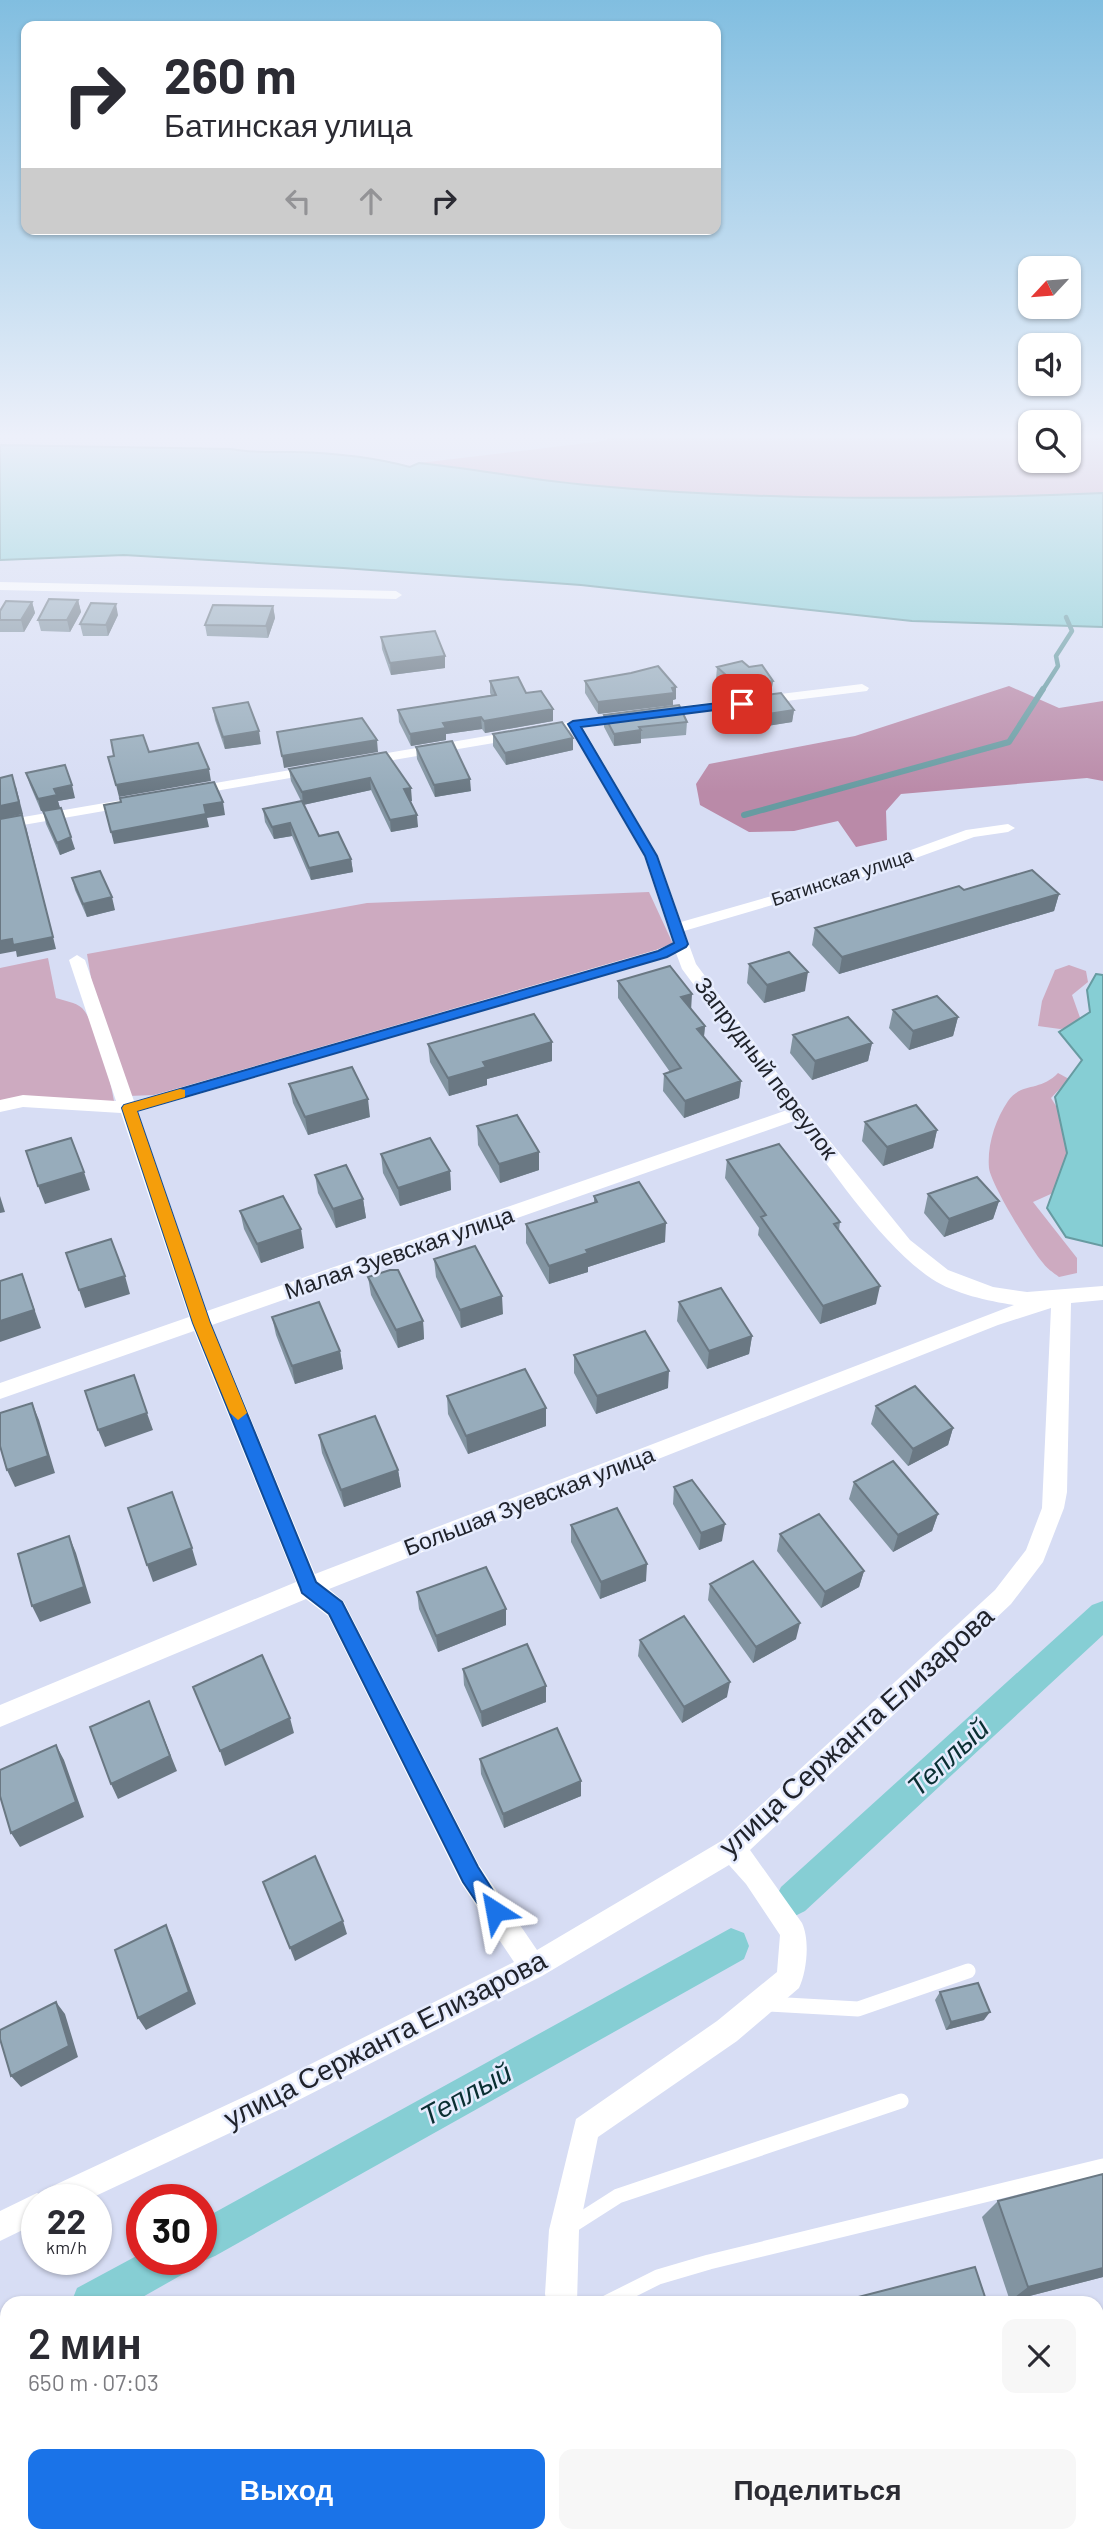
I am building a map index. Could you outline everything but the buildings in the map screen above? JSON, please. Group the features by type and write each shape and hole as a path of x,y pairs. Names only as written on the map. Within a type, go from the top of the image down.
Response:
{"street":[{"path":"0,586 396,596"},
{"path":"355,763 573,724 862,688"},
{"name":"Запрудный переулок","path":"573,724 651,856 688,965 798,1114 903,1245 926,1266 957,1283 991,1294 1027,1299 1061,1297"},
{"path":"177,794 328,768"},
{"path":"0,825 136,801"},
{"name":"Батинская улица","path":"0,1106 23,1101 129,1108 662,954 678,936 971,833 1008,828"},
{"path":"77,960 201,1323 309,1587 336,1608 470,1874 533,1967"},
{"name":"Малая Зуевская улица","path":"0,1391 798,1114"},
{"path":"1061,1297 1103,1293"},
{"name":"Большая Зуевская улица","path":"0,1716 309,1587 991,1320 1061,1297"},
{"name":"улица Сержанта Елизарова","path":"88,2184 273,2098 533,1967 732,1849 1003,1597 1035,1555 1048,1524 1056,1492 1061,1297"},
{"path":"556,2296 564,2230 586,2129 762,2004 790,1979 793,1932 755,1875 732,1849"},
{"path":"0,2226 21,2216"}],"lane":[{"path":"762,2004 858,2009 968,1971"},
{"path":"564,2230 618,2196 901,2101"},
{"path":"620,2296 658,2277 709,2262 1103,2166"}],"shaded area":[{"path":"0,556 108,556 0,560"},
{"path":"135,556 1103,556 1103,627 912,621 581,585"},
{"path":"1009,686 1059,708 1103,701 1103,781 1087,778 901,794 886,811 887,840 856,847 838,821 794,831 749,832 700,805 696,784 709,764 855,736"},
{"path":"649,892 673,944 660,952 154,1095 129,1096 94,996 87,954 367,903"},
{"path":"48,958 56,998 73,1003 87,1015 106,1066 114,1101 0,1101 0,968"},
{"path":"1069,965 1086,971 1088,982 1072,995 1083,1026 1060,1029 1038,1026 1042,1001 1055,970"},
{"path":"1096,974 1103,975 1103,1246 1066,1237 1047,1208 1067,1153 1055,1097 1082,1060 1059,1032 1090,1012 1087,990"},
{"path":"1058,1073 1069,1079 1051,1098 1066,1122 1071,1158 1053,1193 1033,1202 1077,1258 1077,1273 1059,1277 1045,1265 1012,1217 989,1168 993,1133 1008,1101 1019,1091 1044,1083"}],"waterway":[{"path":"1042,691 1058,666 1056,656 1072,631 1066,617"},
{"path":"744,815 1009,742 1043,689"},
{"name":"Теплый","path":"793,1899 1103,1615"},
{"name":"Теплый","path":"217,2233 731,1946"},
{"name":"Теплый","path":"105,2296 142,2275"}],"slow traffic":[{"path":"180,1094 129,1108 201,1323 238,1413"}],"route":[{"path":"495,1911 470,1874 336,1608 309,1587 201,1323 129,1108 662,954 681,944 651,856 573,724 742,704"}]}
